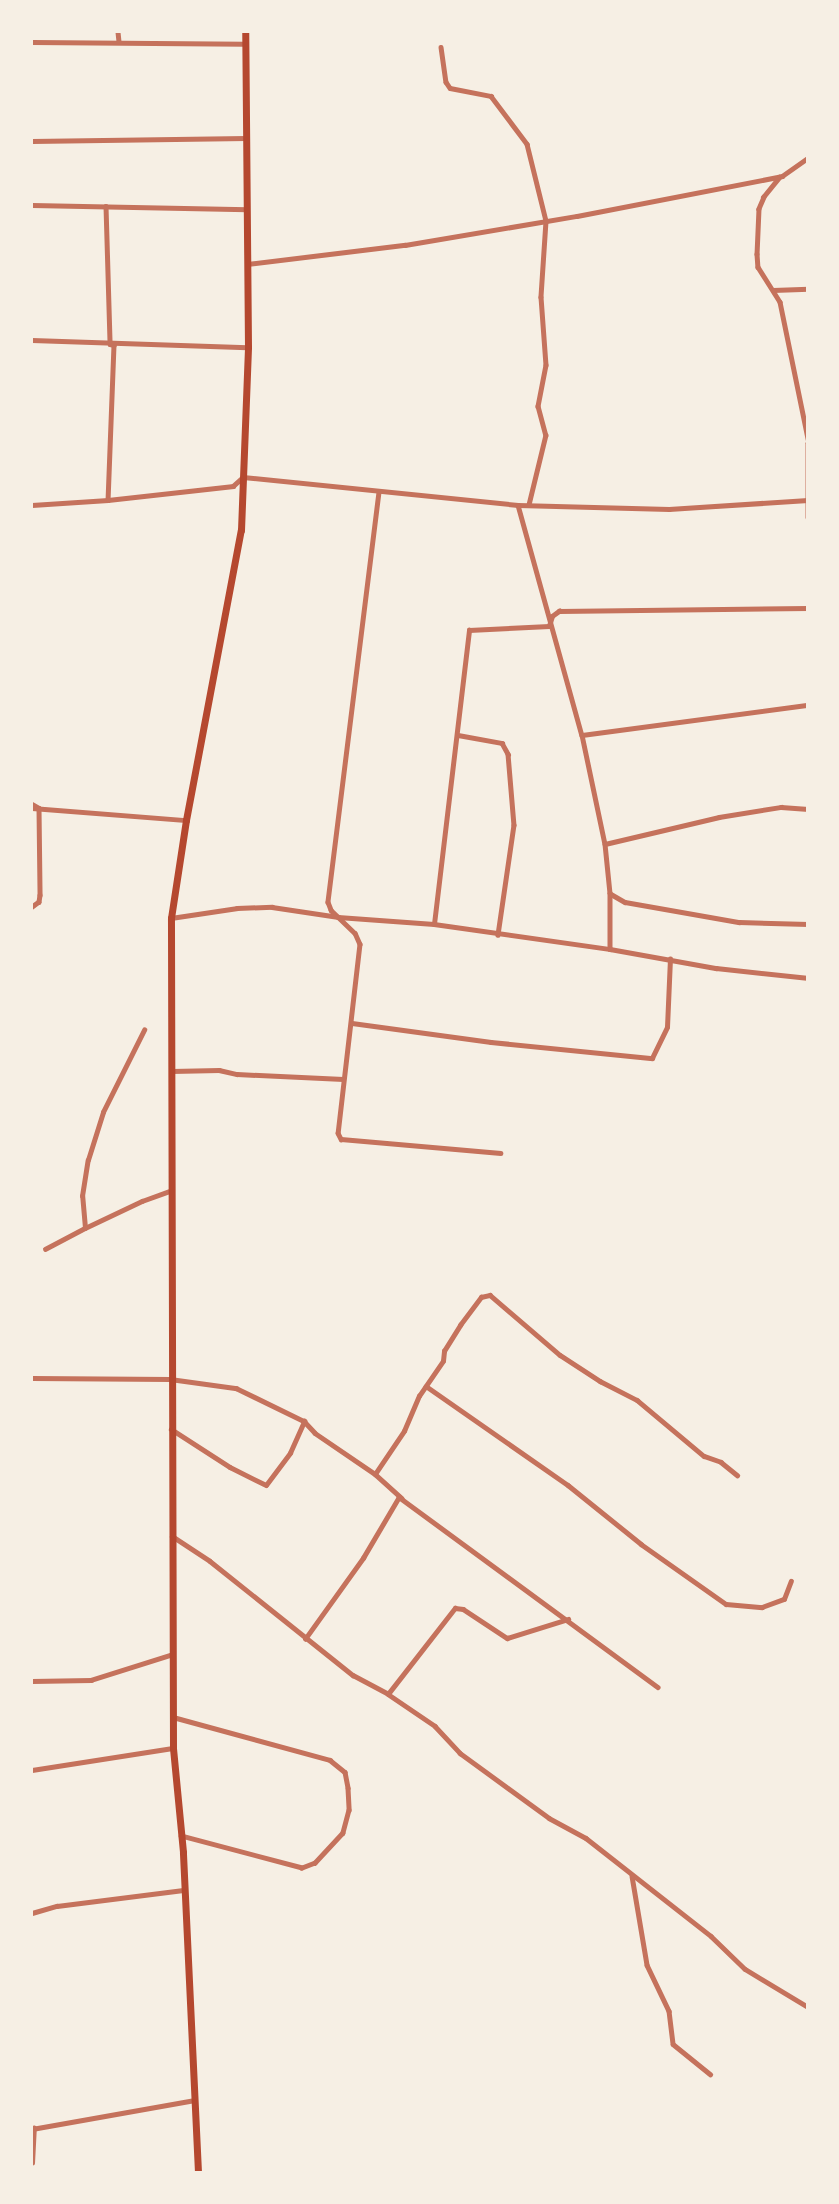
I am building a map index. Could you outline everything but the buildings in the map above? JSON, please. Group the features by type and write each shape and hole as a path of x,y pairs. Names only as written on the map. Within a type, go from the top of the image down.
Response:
{"highway":[{"path":"198,2172 183,1852 173,1748 170,1428 171,918 186,820 237,560 248,346 245,32"}],"street":[{"path":"118,32 119,41"},
{"path":"32,42 245,44"},
{"path":"440,47 446,82 450,88 491,96 527,144 546,221 541,296 546,365 538,407 546,435 529,505"},
{"path":"32,141 246,138"},
{"path":"807,158 782,176 764,197 756,222 758,267 773,290 784,318 807,441 807,517"},
{"path":"247,264 405,245 782,176"},
{"path":"32,205 248,209"},
{"path":"106,206 110,344"},
{"path":"773,290 807,289"},
{"path":"32,340 248,346"},
{"path":"108,500 114,345 110,344"},
{"path":"32,505 108,500 233,486 243,477 518,505 669,509 807,500"},
{"path":"379,492 328,902 338,917 355,933 360,944 338,1133 341,1139 500,1153"},
{"path":"518,505 549,626 582,735 605,844 610,893 611,949"},
{"path":"549,626 552,616 559,611 807,608"},
{"path":"434,924 469,630 549,626"},
{"path":"582,735 807,705"},
{"path":"458,735 502,743 508,754 514,825 498,935"},
{"path":"32,806 186,820"},
{"path":"605,844 719,817 781,807 807,809"},
{"path":"32,907 39,902 40,895 39,808"},
{"path":"610,893 625,902 739,922 807,924"},
{"path":"171,918 237,908 272,907 338,917 434,924 807,978"},
{"path":"352,1023 491,1042 652,1058 667,1027 670,960"},
{"path":"85,1228 82,1196 88,1160 103,1112 144,1030"},
{"path":"171,1071 219,1070 237,1074 344,1079"},
{"path":"45,1249 142,1201 170,1191"},
{"path":"376,1474 404,1431 460,1325 481,1297 490,1295 560,1355 600,1381 637,1400 704,1456 721,1462 737,1475"},
{"path":"32,1378 170,1379 236,1388 304,1421 315,1433 376,1474 406,1502"},
{"path":"426,1386 568,1485 641,1544 726,1604 762,1607 784,1600 791,1581"},
{"path":"170,1428 230,1467 266,1485 290,1453 304,1421"},
{"path":"306,1639 363,1558 399,1497 568,1618 658,1687"},
{"path":"171,1535 210,1561 353,1675 388,1694 435,1726 460,1753 549,1818 586,1838 711,1936 745,1969 807,2007"},
{"path":"388,1694 455,1608 463,1609 507,1638 568,1618"},
{"path":"32,1681 91,1680 174,1654"},
{"path":"173,1717 330,1760 345,1772 348,1799 343,1833 315,1863 302,1868 180,1836"},
{"path":"32,1770 173,1748"},
{"path":"632,1876 641,1941 647,1965 669,2011 673,2044 710,2074"},
{"path":"32,1913 57,1906 183,1890"},
{"path":"32,2163 33,2129 194,2100"}]}
